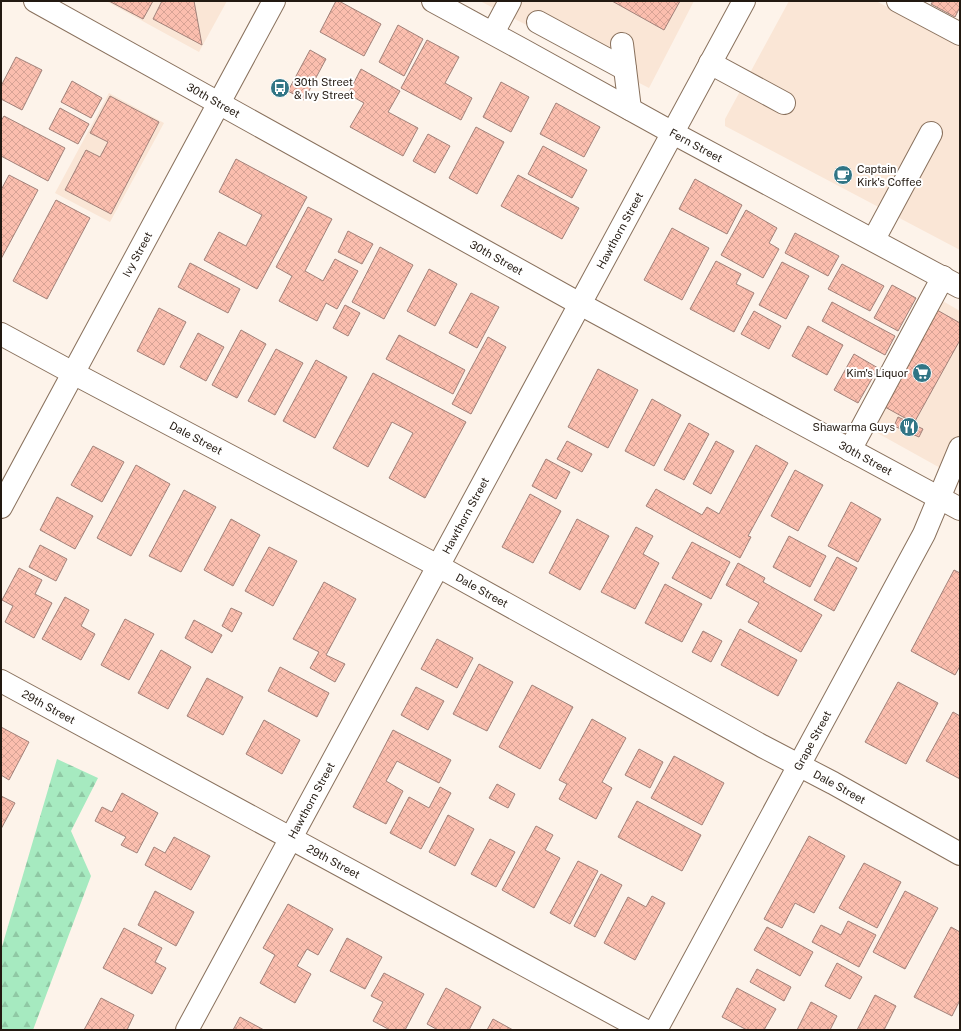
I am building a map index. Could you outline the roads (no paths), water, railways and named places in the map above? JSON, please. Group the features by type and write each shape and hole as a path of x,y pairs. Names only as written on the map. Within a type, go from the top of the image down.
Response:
{"street":[{"name":"30th Street","path":"35,1 580,304 960,509"},
{"name":"Ivy Street","path":"1,508 274,1"},
{"name":"Fern Street","path":"432,1 493,33 673,133 952,282"},
{"path":"493,33 510,1"},
{"name":"Hawthorn Street","path":"187,1030 744,1"},
{"path":"898,1 960,34"},
{"path":"538,22 625,69"},
{"path":"622,44 630,109"},
{"path":"710,63 784,103"},
{"path":"874,239 931,132"},
{"path":"850,450 952,282"},
{"name":"Dale Street","path":"1,334 438,566 960,854"},
{"name":"Grape Street","path":"656,1030 924,534 960,448"},
{"name":"29th Street","path":"1,681 644,1030"}],"place":[{"name":"30th Street & Ivy Street","path":"280,88"},
{"name":"Captain Kirk's Coffee","path":"843,175"},
{"name":"Kim's Liquor","path":"922,373"},
{"name":"Shawarma Guys","path":"909,427"}]}
